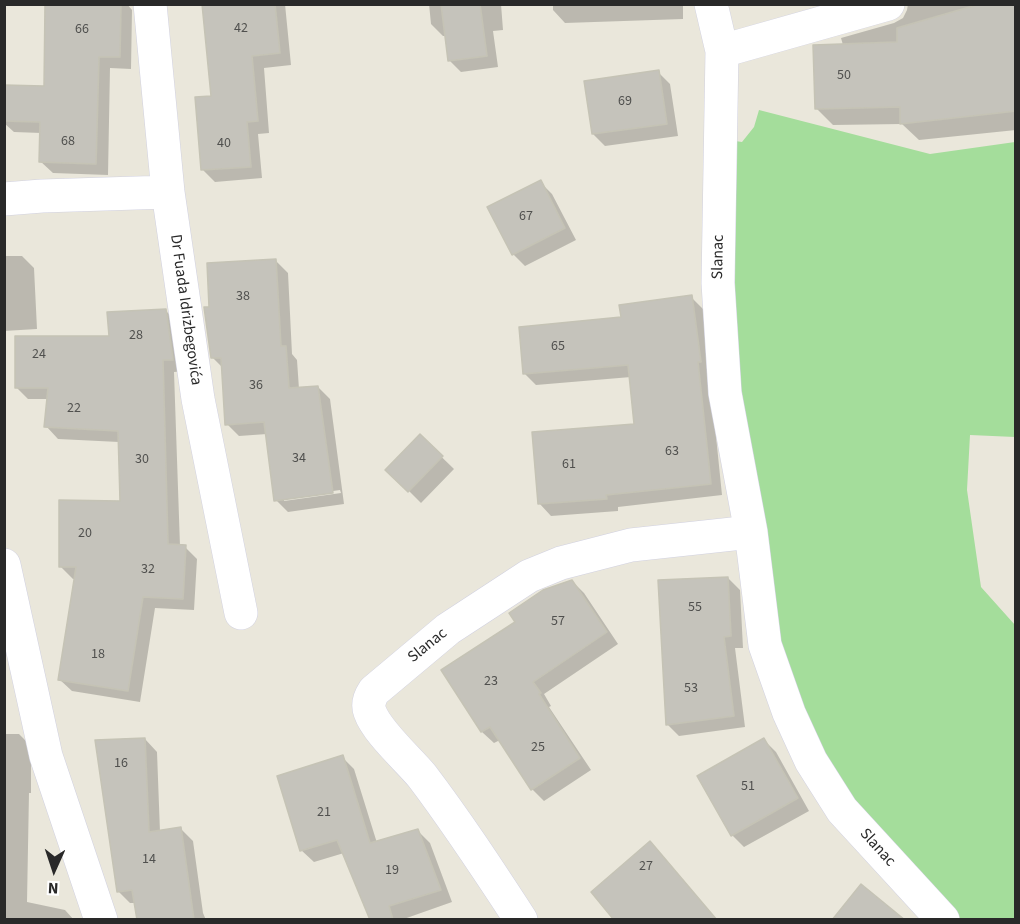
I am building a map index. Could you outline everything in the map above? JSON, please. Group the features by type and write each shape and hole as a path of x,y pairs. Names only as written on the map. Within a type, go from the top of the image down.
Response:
{"street":[{"name":"Dr Fuada Idrizbegovića","path":"150,4 168,192 198,399 241,613"},
{"name":"Slanac","path":"711,4 722,51 719,294 725,393 751,532 765,645 789,713 812,761 842,810 943,920"},
{"path":"722,51 888,4"},
{"path":"4,199 168,192"},
{"name":"Slanac","path":"521,920 471,844 421,775 377,724 370,711 369,698 374,691 448,629 529,576 561,563 632,545 751,532"},
{"path":"4,565 46,756 101,920"}],"green space":[{"path":"759,110 930,154 1015,142 1015,437 970,435 967,490 981,587 1015,625 1015,919 943,919 811,761 751,532 722,139 742,142 754,127"}],"building":[{"path":"45,4 121,4 120,57 99,57 96,164 39,162 40,122 4,121 4,85 44,86"},
{"path":"202,4 275,4 280,53 252,56 258,121 247,122 251,167 201,170 195,97 211,96"},
{"path":"441,4 480,4 487,56 448,61"},
{"path":"980,4 1016,4 1016,111 900,124 900,107 815,109 813,45 897,42 897,28"},
{"path":"659,70 667,124 592,134 584,81"},
{"path":"541,180 565,228 512,255 487,207"},
{"path":"276,259 281,346 286,346 289,388 318,386 333,493 274,501 264,422 225,425 221,358 211,358 204,307 209,307 207,263"},
{"path":"692,295 701,362 698,362 711,484 606,495 607,499 538,504 532,432 634,424 628,365 523,374 519,327 621,317 619,305"},
{"path":"166,309 173,360 163,360 168,544 186,545 183,599 143,597 128,691 58,680 76,567 59,567 59,500 120,501 118,431 44,427 48,388 15,388 15,336 109,336 107,312"},
{"path":"420,434 443,456 408,492 385,470"},
{"path":"728,577 731,636 724,637 734,716 666,725 658,580"},
{"path":"572,580 607,632 533,682 580,758 531,790 490,727 481,732 441,670 515,622 509,613 543,590"},
{"path":"145,738 149,832 181,827 194,920 137,920 132,890 117,892 95,740"},
{"path":"764,738 798,798 731,836 697,776"},
{"path":"343,755 370,843 418,829 441,890 389,906 393,920 370,920 337,840 300,851 277,776"},
{"path":"650,841 717,920 614,920 591,892"},
{"path":"861,884 905,920 832,920"}]}
